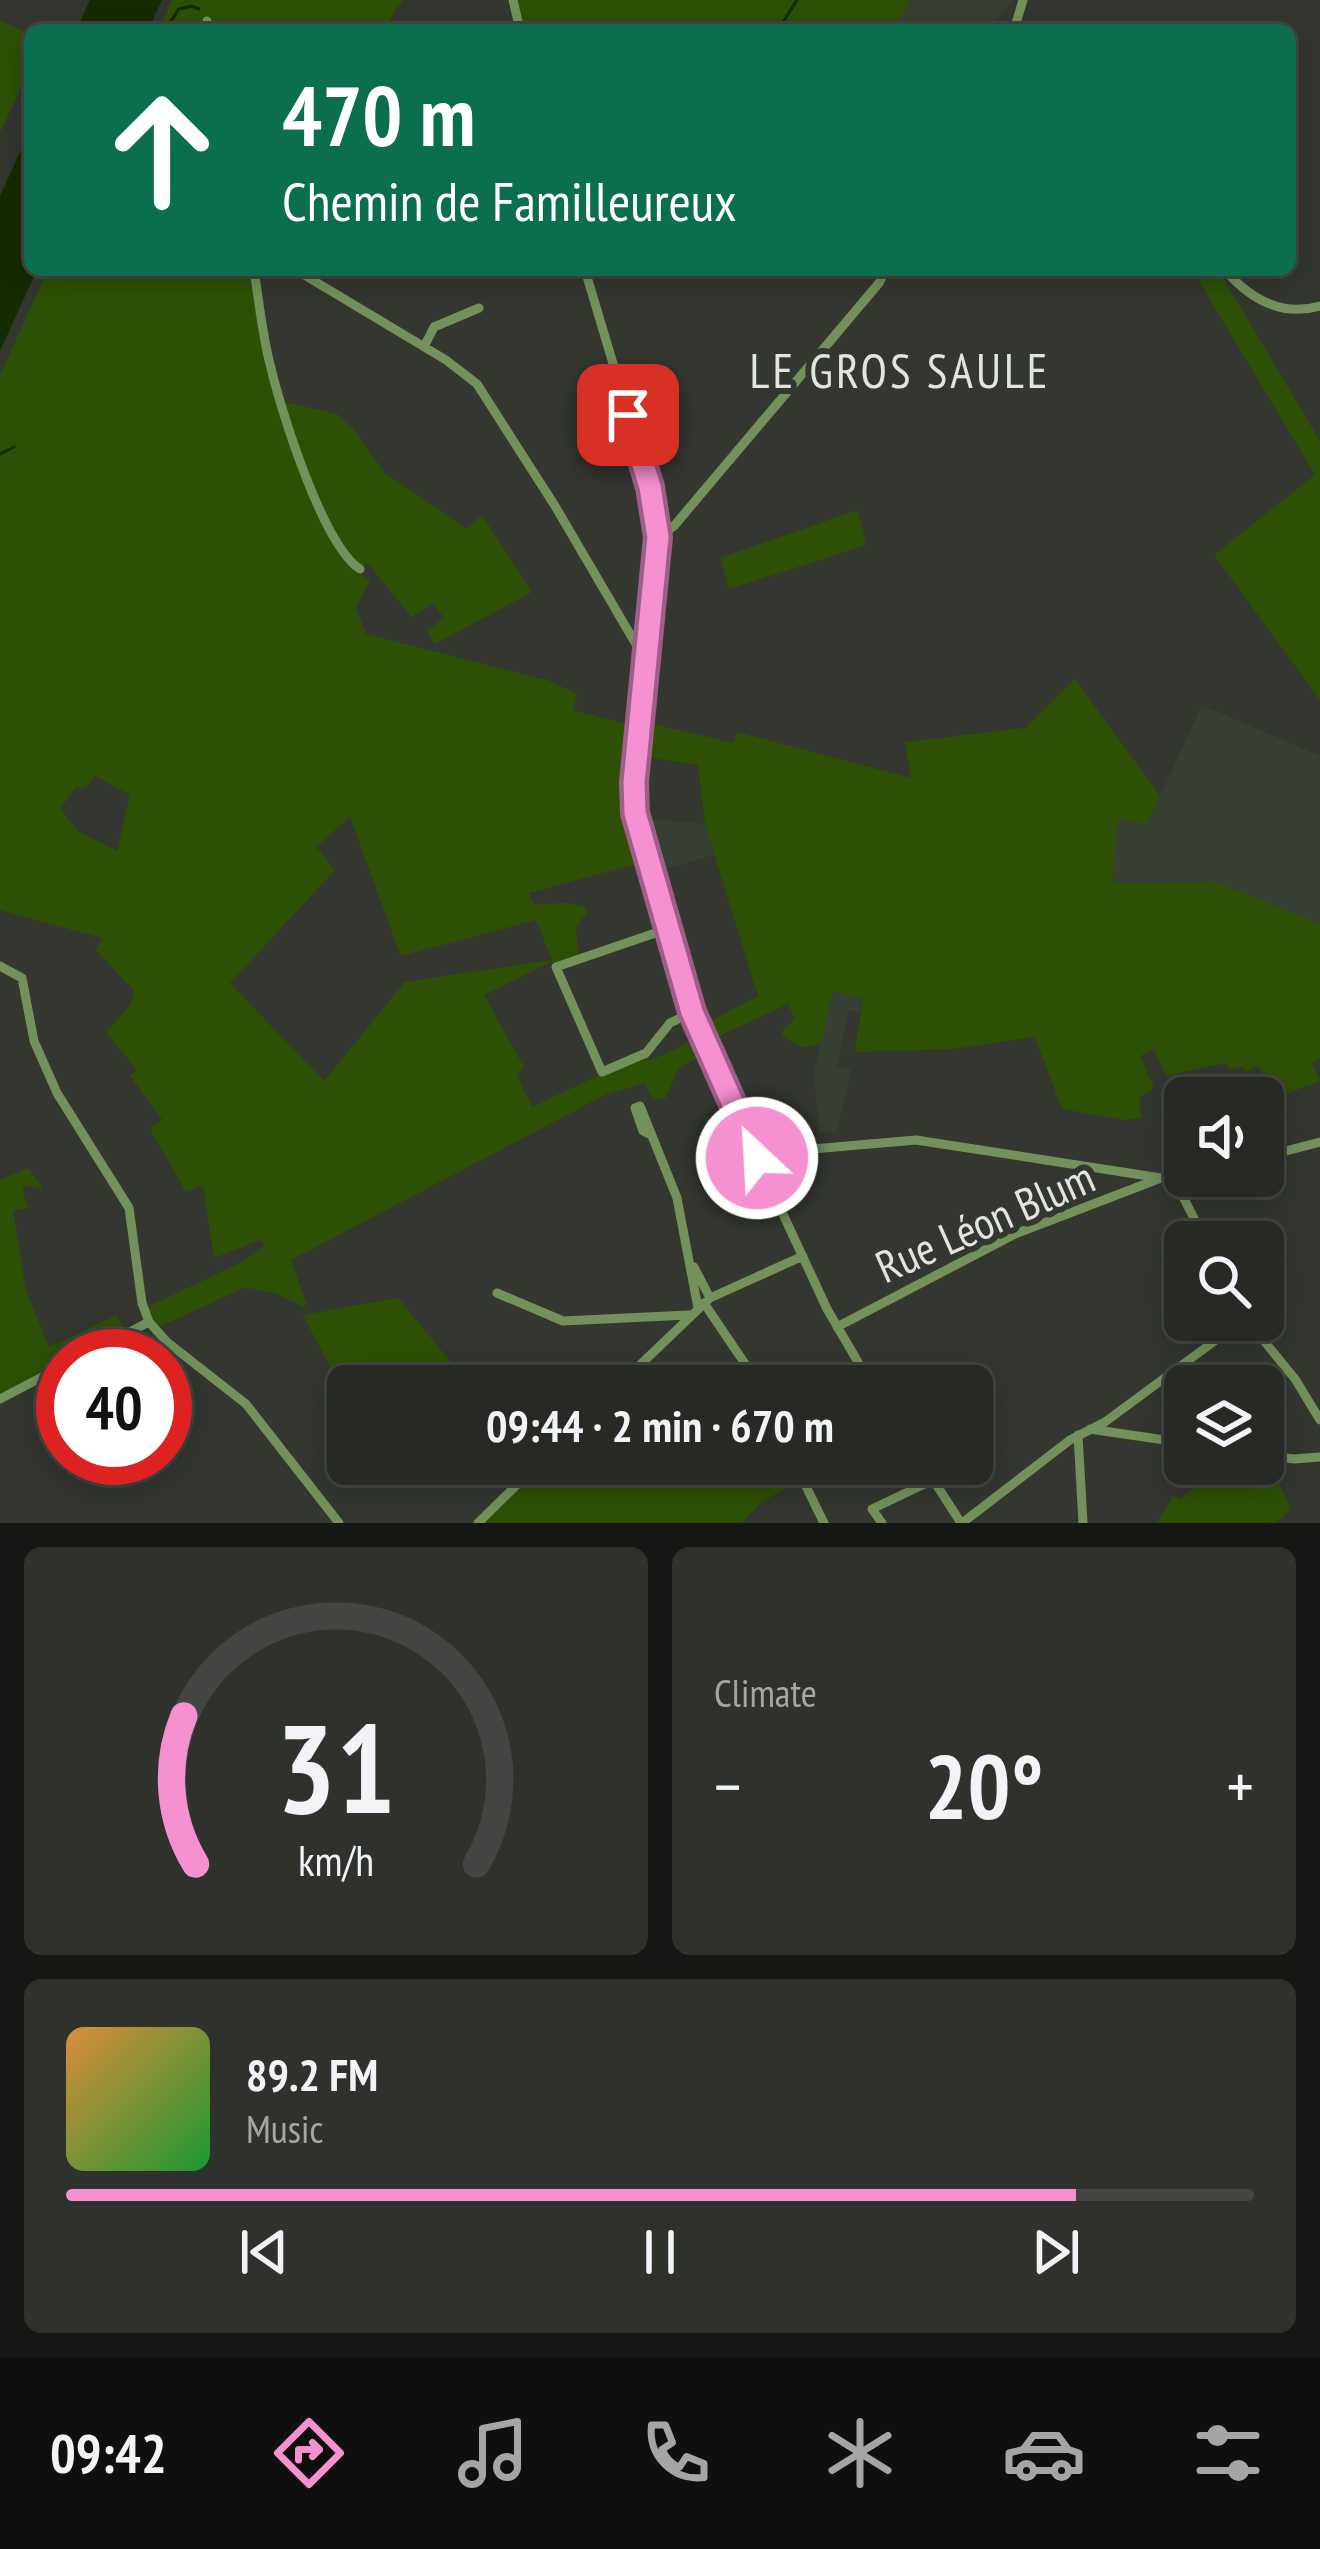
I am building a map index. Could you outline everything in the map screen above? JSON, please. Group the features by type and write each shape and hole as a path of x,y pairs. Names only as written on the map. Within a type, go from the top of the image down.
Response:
{"street":[{"path":"255,276 268,359 315,502 348,562 360,569"},
{"path":"306,276 470,377 647,663"},
{"path":"587,276 650,487 658,537 633,797 692,1012 837,1328 859,1365"},
{"path":"658,537 674,526 883,276"},
{"path":"1232,276 1266,304 1298,310 1320,306"},
{"path":"424,347 434,327 479,308"},
{"path":"668,928 556,967 602,1072 646,1053 670,1023 692,1012"},
{"path":"0,966 22,979 34,1041 57,1093 129,1208 142,1303 149,1322 167,1342 246,1404 339,1523"},
{"path":"638,1107 676,1198 700,1306 744,1365"},
{"path":"757,1158 916,1139 1164,1175"},
{"path":"1284,1151 1320,1142"},
{"name":"Rue Léon Blum","path":"837,1328 1015,1234 1164,1179"},
{"path":"640,1365 700,1306 803,1256"},
{"path":"496,1293 563,1321 700,1306"},
{"path":"135,1329 149,1322"},
{"path":"936,1485 959,1522 1215,1341"},
{"path":"1263,1341 1295,1379 1320,1420"},
{"path":"0,1399 36,1380"},
{"path":"1090,1429 1164,1441"},
{"path":"1078,1436 1083,1523"},
{"path":"1284,1458 1320,1457"},
{"path":"478,1523 517,1485"},
{"path":"806,1485 824,1523"},
{"path":"882,1523 872,1509 922,1485"}],"shaded area":[{"path":"90,0 162,0 151,24 79,24"},
{"path":"172,0 403,0 387,24 161,24"},
{"path":"513,0 910,0 897,24 519,24"},
{"path":"539,0 1012,0 994,24 545,24"},
{"path":"0,20 24,31 24,81 0,133"},
{"path":"24,143 24,276 34,276 0,351 0,196"},
{"path":"45,276 255,276 280,401 337,414 385,473 467,529 482,515 532,592 435,644 426,631 444,618 433,603 412,617 367,563 358,573 370,580 356,608 366,634 550,681 577,694 573,710 641,728 634,782 647,861 529,893 533,904 585,907 587,912 576,928 579,959 556,967 552,961 484,995 524,1067 517,1076 532,1107 646,1053 649,1061 688,1043 697,1058 679,1067 665,1099 654,1099 644,1083 605,1095 291,1260 307,1305 245,1287 155,1329 145,1311 154,1304 242,1262 266,1245 260,1240 214,1258 203,1185 186,1192 150,1129 162,1119 130,1076 137,1070 106,1032 129,1007 134,991 96,950 102,938 0,910 0,375","holes":["95,776 130,795 117,851 78,831 60,809 76,787 85,788","350,817 401,956 536,920 552,960 405,982 324,1081 230,983 335,870 316,847"]},
{"path":"1196,276 1222,276 1320,441 1320,700 1214,555 1315,475"},
{"path":"858,510 866,545 729,589 720,558"},
{"path":"1075,679 1160,796 1147,824 1118,818 1112,883 1215,882 1320,924 1320,1058 1312,1063 1320,1081 1284,1095 1284,1077 1264,1077 1259,1066 1245,1072 1243,1067 1230,1070 1226,1063 1166,1076 1154,1049 1140,1056 1154,1088 1140,1098 1141,1118 1126,1120 1062,1109 1035,1037 952,1049 855,1052 863,999 833,991 821,1044 803,1047 783,1037 782,1031 795,1019 788,1004 710,1040 703,1025 758,996 705,824 698,765 645,757 647,728 653,724 734,743 737,732 911,778 905,742 1025,728"},
{"path":"1202,705 1320,756 1320,924 1215,882 1112,883 1118,817 1147,824"},
{"path":"639,818 705,824 714,855 654,872"},
{"path":"832,990 863,999 859,1012 849,1010 837,1066 851,1070 837,1132 819,1133 814,1073"},
{"path":"28,1168 44,1189 23,1185 29,1207 13,1211 26,1291 42,1329 36,1329 36,1380 0,1399 0,1180"},
{"path":"398,1298 454,1365 329,1365 303,1315"},
{"path":"117,1315 124,1329 87,1329"},
{"path":"517,1485 792,1485 762,1502 742,1523 478,1523"},
{"path":"1198,1485 1280,1485 1291,1508 1276,1523 1157,1523 1173,1496 1180,1499"}],"waterway":[{"path":"782,24 797,0"},
{"path":"169,24 179,9 199,9"},
{"path":"0,454 14,447"}],"district":[{"name":"LE GROS SAULE","path":"900,371"}],"route":[{"path":"628,415 650,487 658,537 635,813 692,1012 757,1158"}]}
